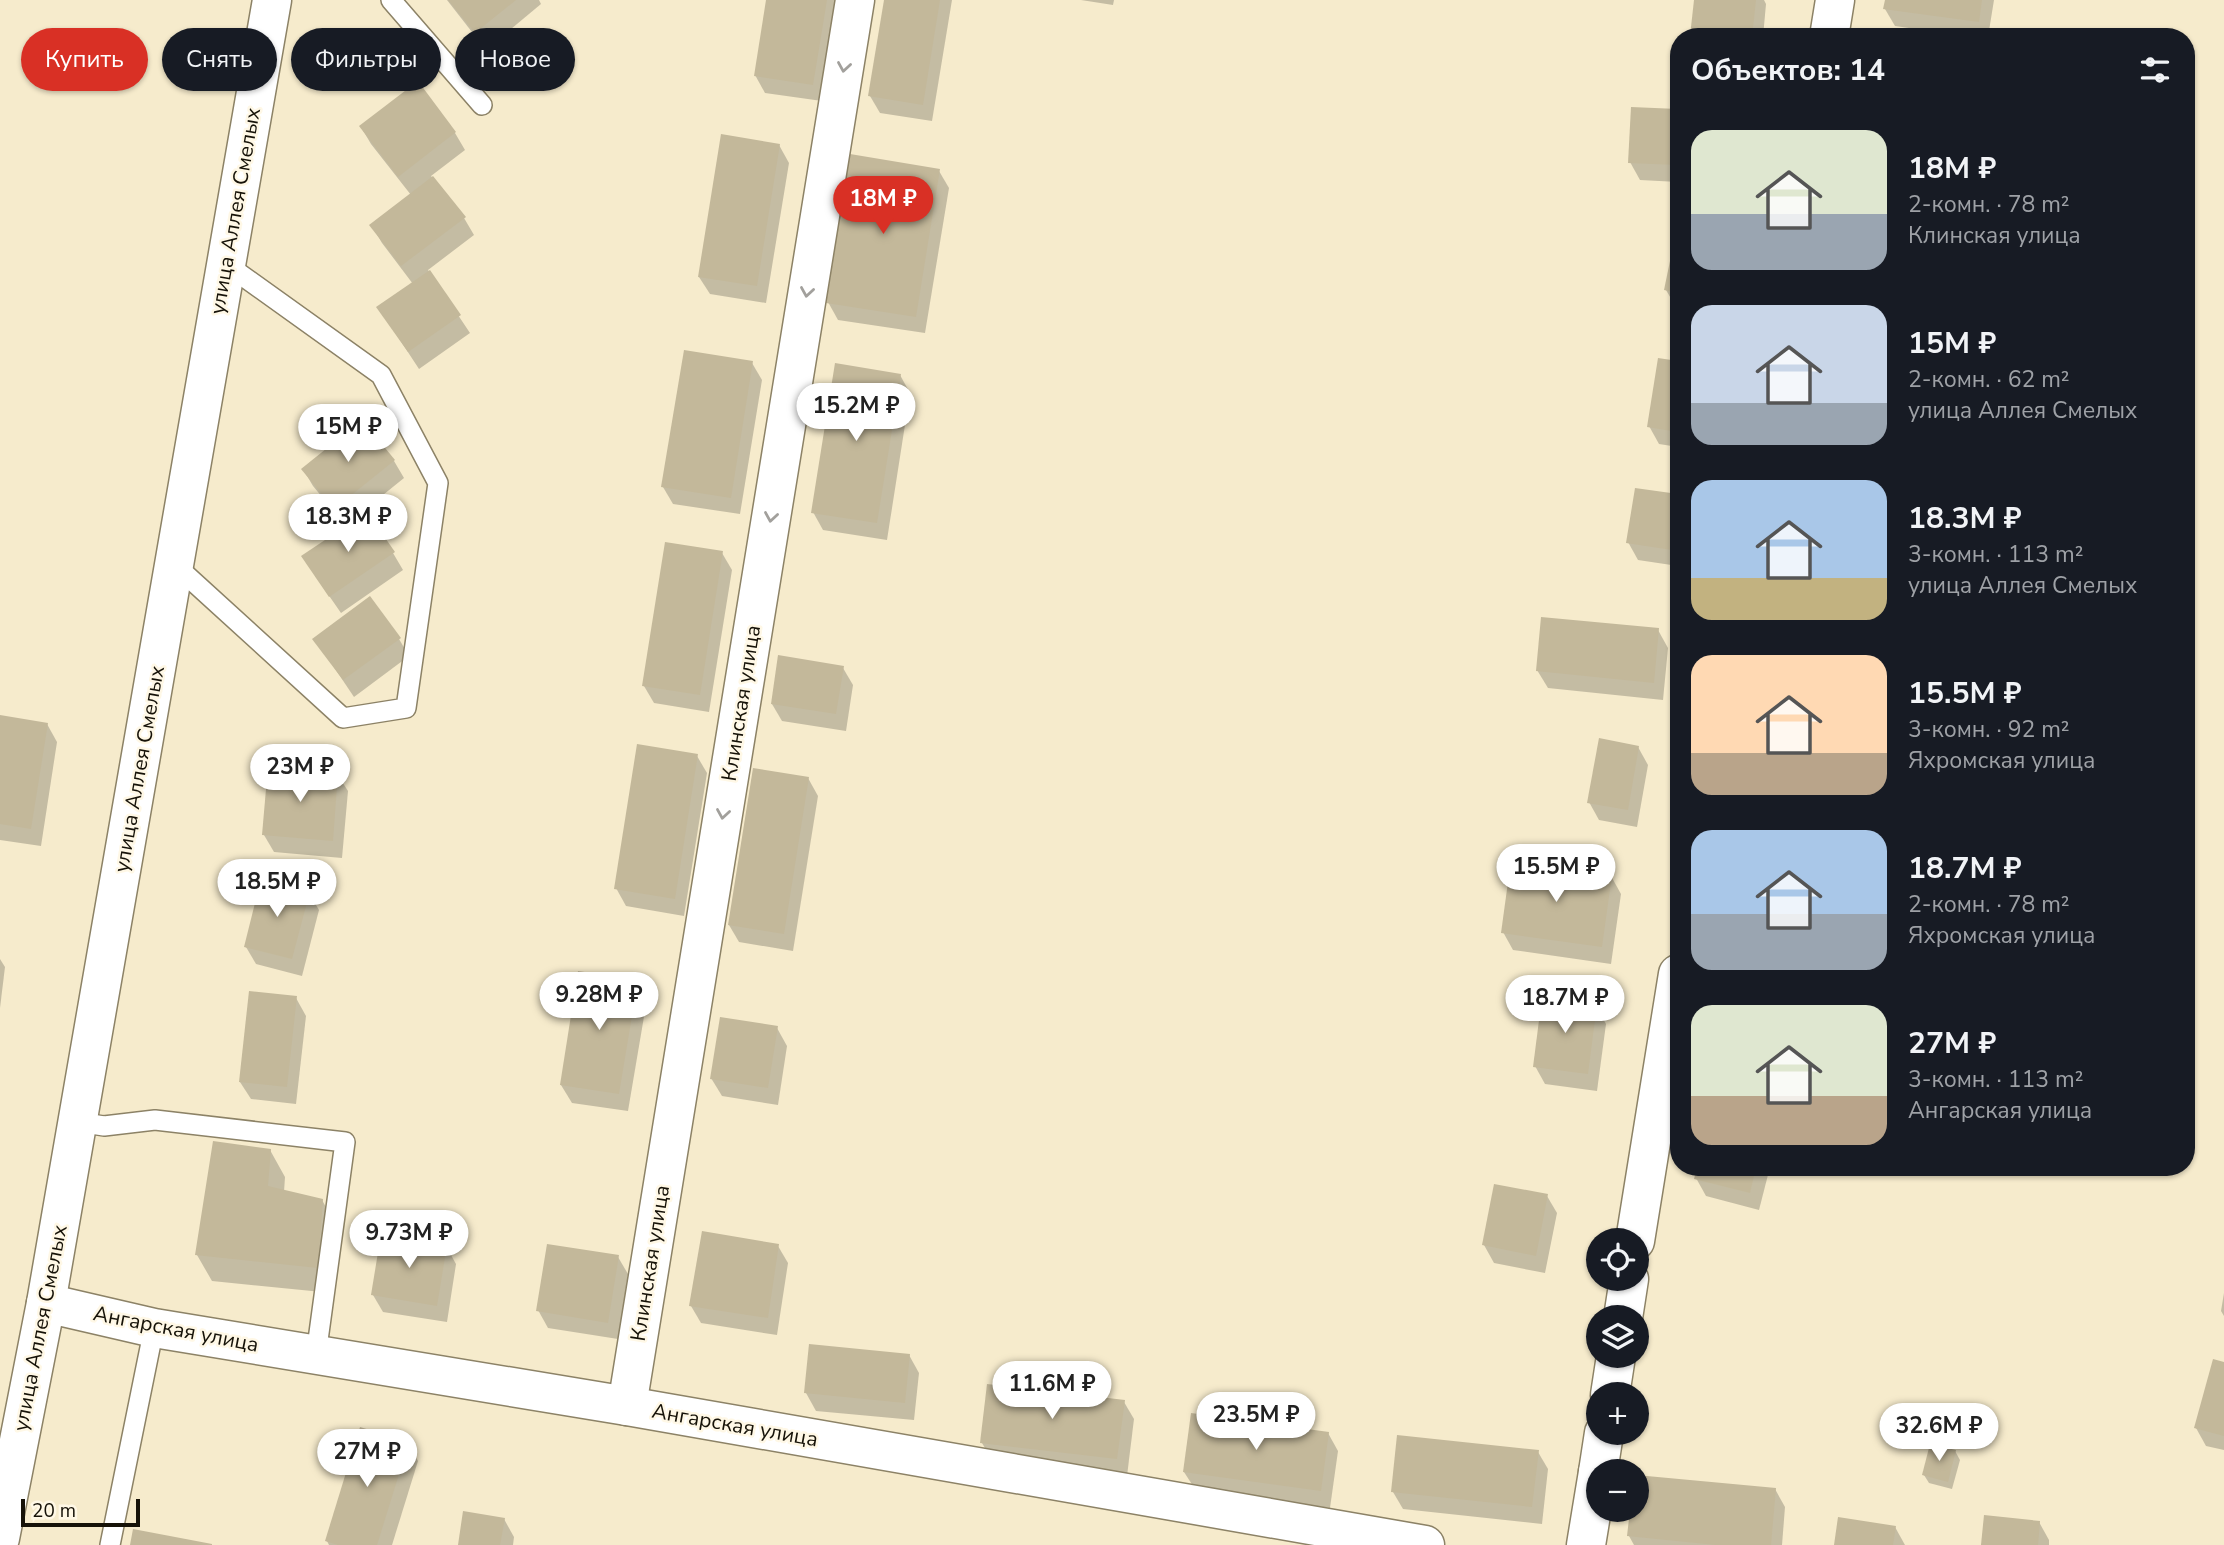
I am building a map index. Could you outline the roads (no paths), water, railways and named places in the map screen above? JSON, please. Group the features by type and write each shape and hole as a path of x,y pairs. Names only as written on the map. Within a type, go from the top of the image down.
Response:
{"street":[{"name":"улица Аллея Смелых","path":"0,1538 7,1460 46,1303 272,0"},
{"name":"Клинская улица","path":"627,1406 855,0"},
{"path":"1830,28 1835,0"},
{"path":"1637,1228 1670,1024"},
{"name":"Ангарская улица","path":"46,1303 154,1328 627,1406 1425,1545"},
{"path":"1586,1545 1590,1522"}],"lane":[{"path":"391,0 482,106"},
{"path":"174,564 343,718 406,708 438,483 382,375 226,264"},
{"path":"78,1122 104,1126 155,1120 345,1142 317,1355"},
{"path":"110,1545 154,1328"}]}
